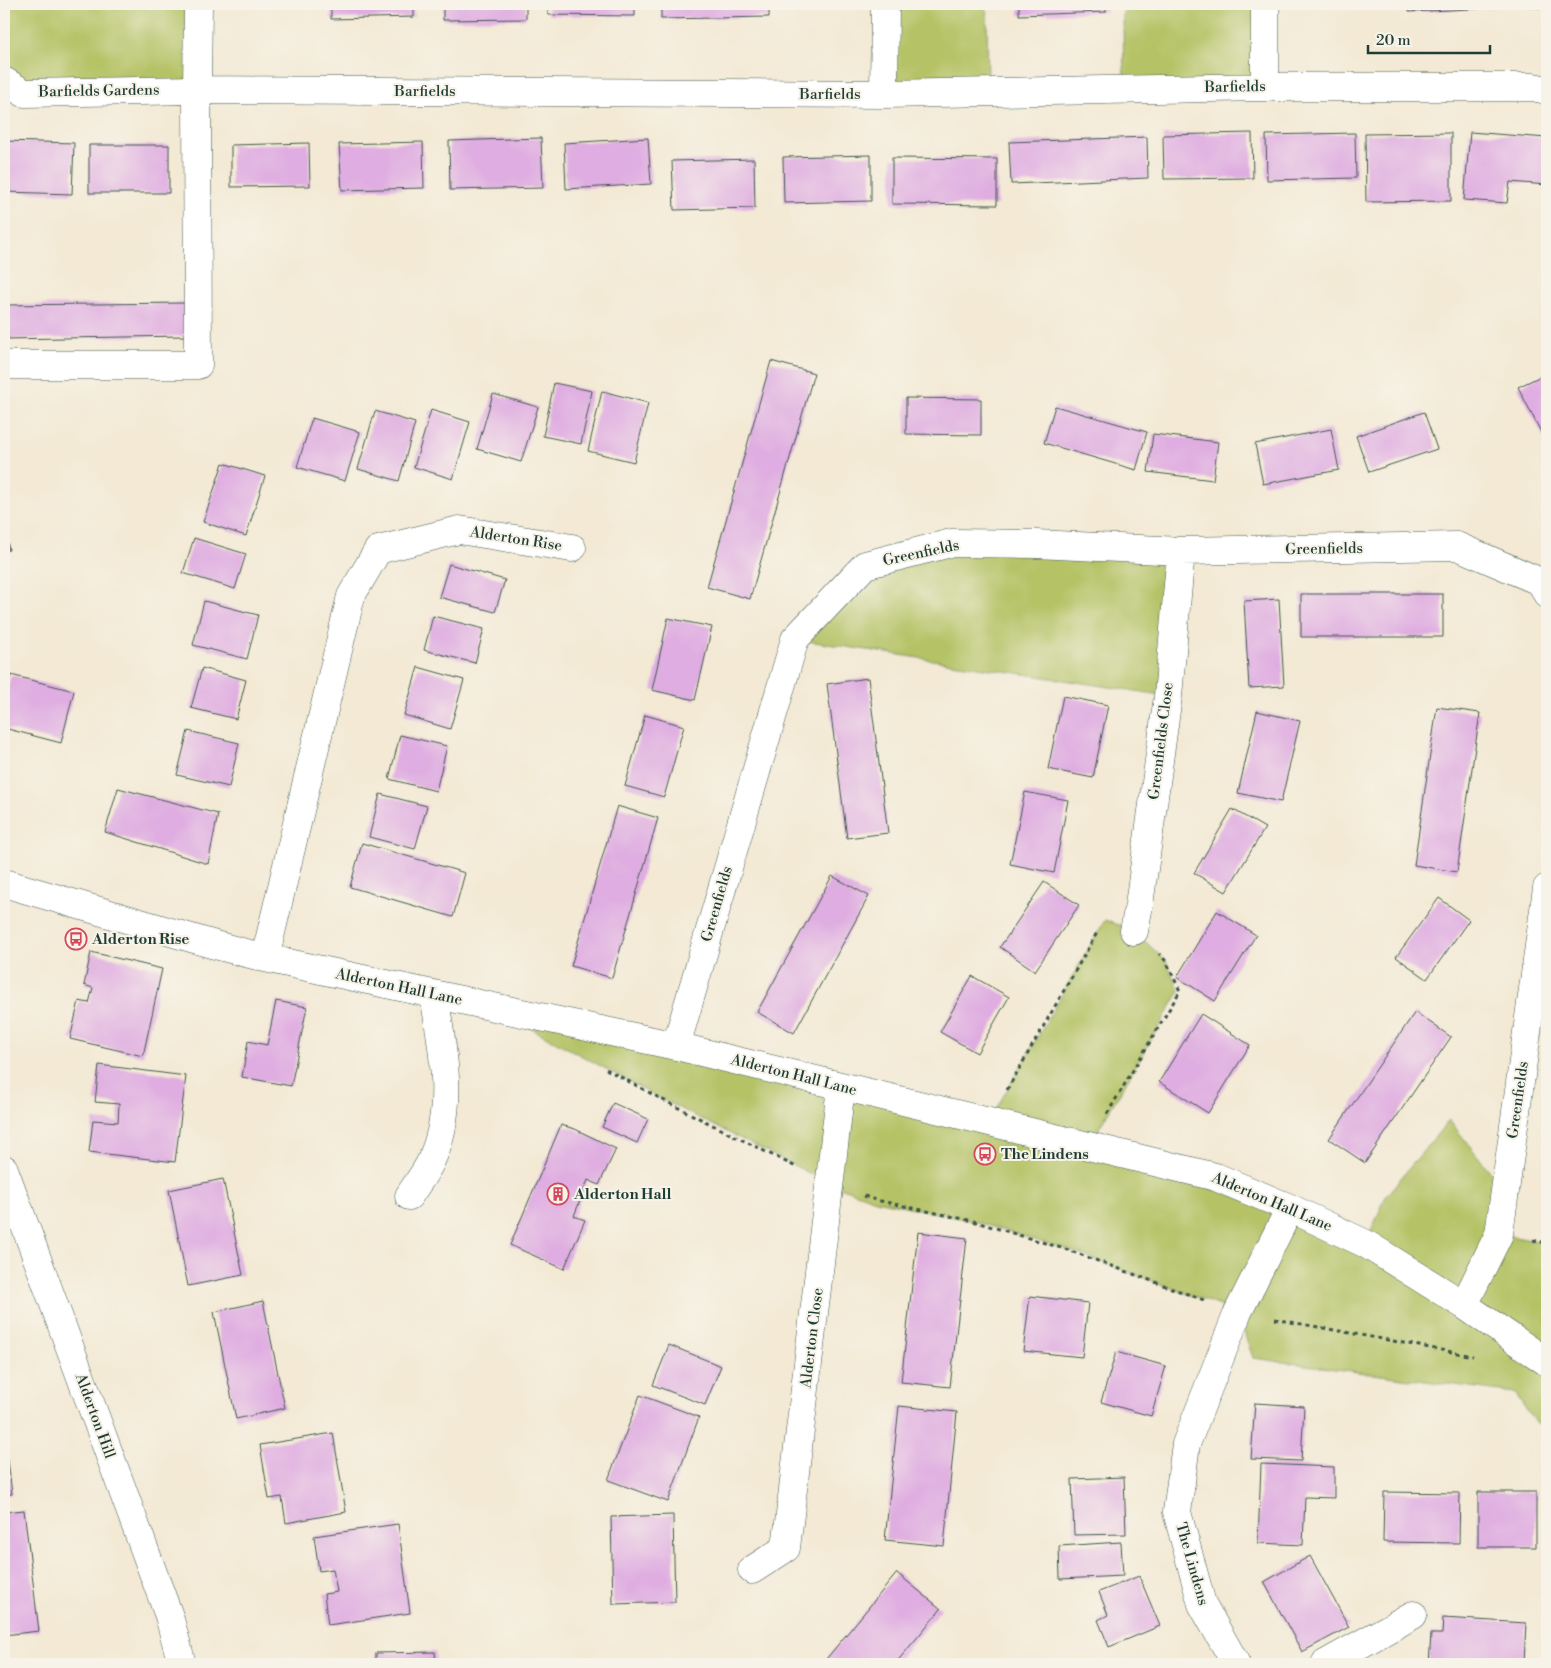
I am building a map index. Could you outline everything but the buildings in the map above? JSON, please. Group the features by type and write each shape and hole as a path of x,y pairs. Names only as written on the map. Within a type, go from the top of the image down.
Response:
{"street":[{"path":"4,366 198,365 198,4"},
{"path":"884,94 885,4"},
{"path":"1265,4 1265,87"},
{"name":"Barfields Gardens","path":"4,80 24,93 198,90"},
{"name":"Barfields","path":"198,90 884,94 1265,87 1533,87 1547,90"},
{"name":"Alderton Rise","path":"265,958 352,596 378,550 459,530 572,548"},
{"name":"Greenfields","path":"676,1046 795,639 865,565 951,543 1036,544 1181,551 1457,546 1540,582 1547,594"},
{"name":"Greenfields Close","path":"1137,918 1168,696 1181,551"},
{"name":"Alderton Hall Lane","path":"4,883 265,958 676,1046 1216,1177 1290,1208 1366,1244 1464,1305 1547,1362"},
{"name":"Greenfields","path":"1464,1305 1499,1234 1547,888"},
{"path":"409,1196 429,1164 439,1139 446,1110 443,1051 434,995"},
{"name":"Alderton Close","path":"752,1570 786,1548 841,1087"},
{"name":"Alderton Hill","path":"4,1169 169,1616 182,1664"},
{"name":"The Lindens","path":"1236,1664 1202,1604 1177,1512 1186,1444 1238,1312 1290,1208"},
{"path":"1325,1664 1414,1615"}],"path":[{"path":"989,1121 1105,920 1137,918 1166,961 1180,991 1089,1145"},
{"path":"603,1068 830,1184 876,1200 973,1221 1068,1250 1238,1312 1480,1357"}],"green space":[{"path":"4,4 198,4 197,90 4,81"},
{"path":"885,4 980,4 987,11 988,92 884,94"},
{"path":"1133,4 1265,4 1265,87 1124,90 1123,12"},
{"path":"951,543 1181,551 1168,696 795,639 865,565"},
{"path":"1105,920 1134,931 1166,961 1180,991 1089,1145 1366,1243 1386,1196 1449,1120 1505,1190 1499,1234 1547,1243 1547,1426 1536,1424 1515,1393 1253,1358 1237,1312 1068,1250 973,1221 876,1200 831,1184 663,1100 492,1007 989,1121"}],"place":[{"name":"Alderton Rise","path":"76,939"},
{"name":"The Lindens","path":"985,1154"},
{"name":"Alderton Hall","path":"558,1194"}]}
